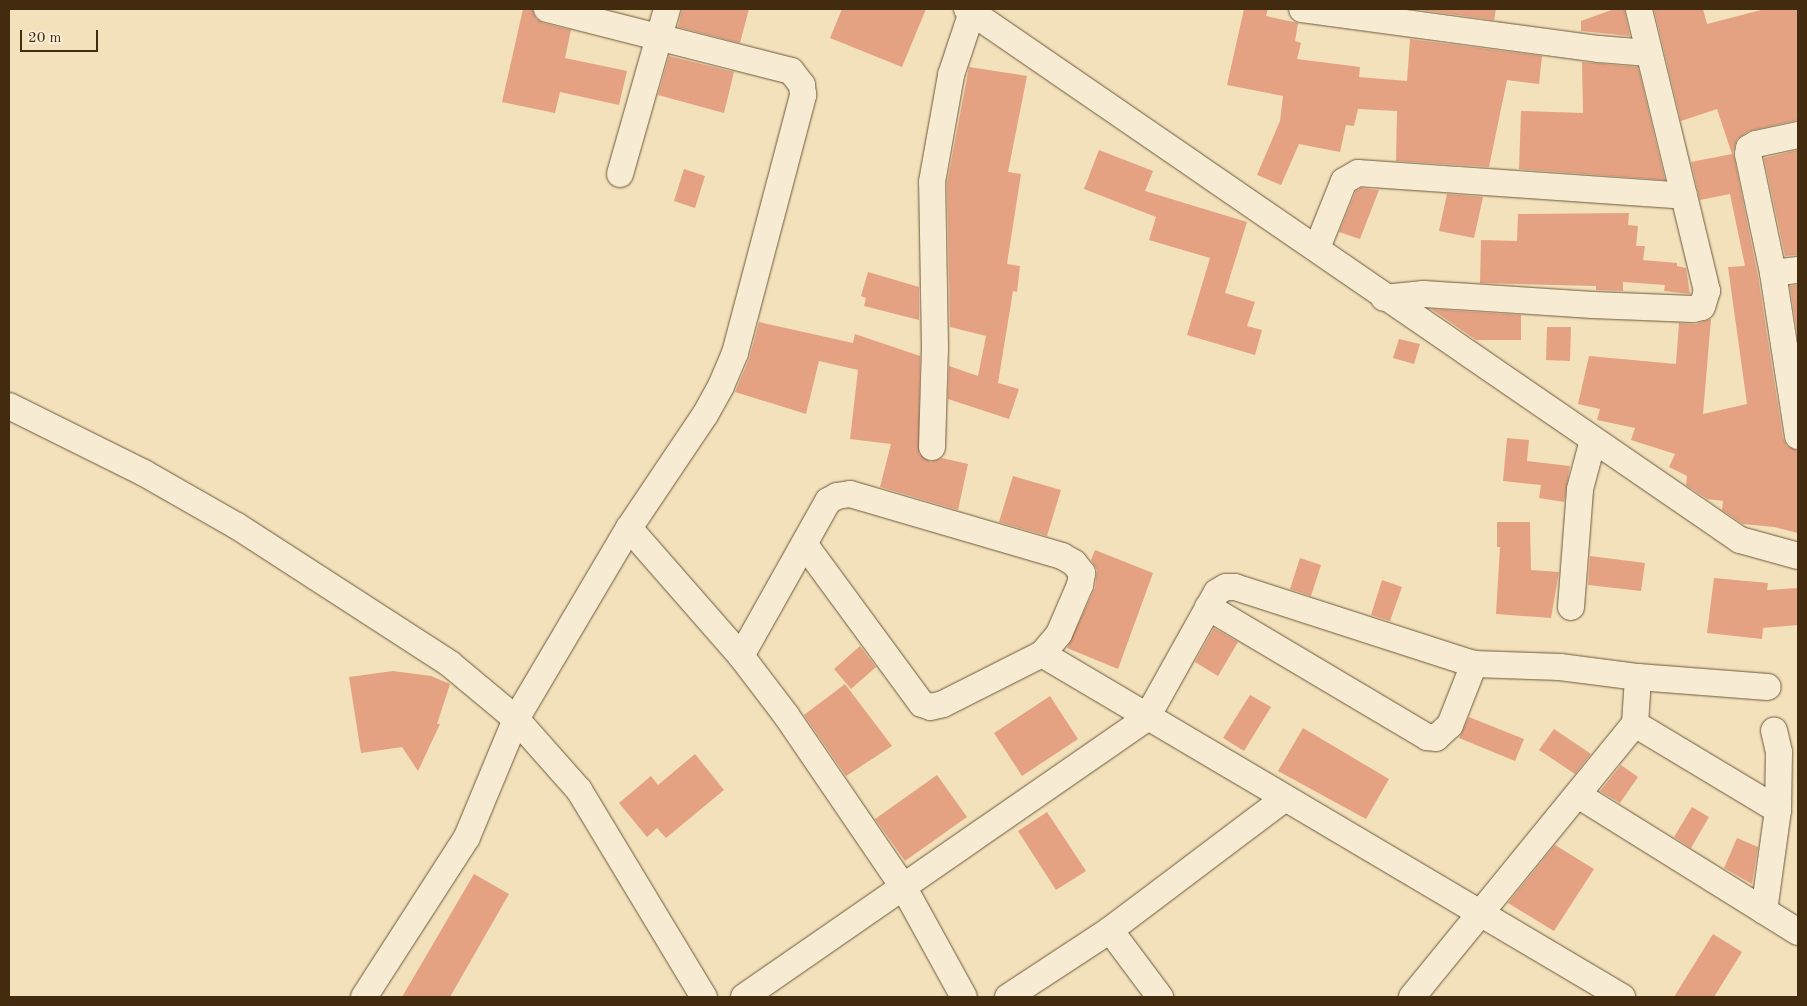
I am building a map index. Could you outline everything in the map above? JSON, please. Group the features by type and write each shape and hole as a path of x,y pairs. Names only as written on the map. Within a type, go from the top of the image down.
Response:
{"street":[{"path":"364,997 467,837 516,719 629,528 705,415 722,386 734,353 803,96 802,85 790,71 547,9"},
{"path":"620,174 667,9"},
{"path":"1302,9 1599,49 1650,53"},
{"path":"1384,298 1424,294 1693,310 1702,307 1707,291 1639,9"},
{"path":"932,446 932,182 951,75 971,10 1317,248 1384,298 1740,540 1798,556"},
{"path":"1798,135 1749,148 1794,392 1798,436"},
{"path":"1317,248 1344,181 1358,173 1684,196"},
{"path":"1773,273 1798,270"},
{"path":"9,406 144,474 245,531 450,664 516,719 579,790 704,997"},
{"path":"1571,607 1580,489 1593,440"},
{"path":"741,656 828,501 850,494 1062,556 1074,563 1082,573 1080,585 1059,634 1042,654 943,704 931,707 922,704 805,545"},
{"path":"629,528 741,656 786,715 904,888 964,997"},
{"path":"744,997 904,888 1146,718 1216,592 1226,587 1236,587 1474,664 1560,667 1638,677 1768,687"},
{"path":"1208,608 1427,737 1436,738 1450,725 1474,664"},
{"path":"1042,654 1146,718 1622,997"},
{"path":"1412,997 1635,724 1638,677"},
{"path":"1635,724 1778,810"},
{"path":"1764,911 1778,810 1779,752 1774,731"},
{"path":"1578,795 1798,932"},
{"path":"1008,997 1110,930 1284,799"},
{"path":"1110,930 1160,997"}],"building":[{"path":"523,9 532,9 536,19 543,23 571,30 565,58 627,71 619,105 560,92 555,113 502,102"},
{"path":"682,9 749,9 740,43 678,27"},
{"path":"842,9 926,9 902,67 830,38"},
{"path":"1244,9 1268,9 1266,16 1298,23 1295,41 1301,43 1297,59 1360,67 1359,77 1407,81 1410,39 1542,56 1539,84 1507,80 1489,167 1396,161 1397,111 1358,109 1354,126 1346,125 1340,152 1299,144 1281,185 1257,175 1280,121 1283,96 1227,85"},
{"path":"1413,9 1496,9 1494,20"},
{"path":"1614,9 1624,9 1630,36 1581,31 1581,21"},
{"path":"1654,9 1703,9 1707,24 1765,9 1798,9 1798,120 1749,131 1737,139 1733,152 1758,276 1783,438 1787,446 1798,451 1798,533 1774,527 1743,524 1722,510 1723,501 1707,499 1686,485 1687,476 1669,467 1675,454 1631,440 1635,428 1597,420 1600,409 1578,404 1589,356 1676,364 1679,323 1696,324 1711,319 1703,414 1747,404 1728,267 1745,266 1730,194 1700,200 1691,162 1732,154 1717,109 1681,121"},
{"path":"669,56 734,72 724,113 658,95"},
{"path":"1582,62 1638,67 1665,180 1519,169 1521,111 1583,113"},
{"path":"969,67 1027,76 1008,172 1021,174 1007,264 1020,266 1017,292 1013,291 998,383 1019,389 1009,419 948,399 949,366 978,376 986,336 950,327 947,183"},
{"path":"1099,150 1153,171 1145,191 1247,222 1225,293 1255,302 1247,326 1262,330 1255,355 1187,335 1210,258 1149,240 1156,217 1084,189"},
{"path":"1798,150 1798,255 1785,256 1764,158"},
{"path":"684,169 705,176 695,208 674,201"},
{"path":"1361,188 1379,190 1360,239 1339,232 1356,191"},
{"path":"1447,194 1483,197 1474,238 1439,231"},
{"path":"1629,213 1628,225 1638,226 1636,246 1645,246 1643,260 1677,263 1677,266 1686,268 1690,294 1664,291 1665,285 1623,282 1623,291 1596,290 1596,286 1480,283 1481,240 1517,241 1518,214"},
{"path":"868,272 919,287 919,320 864,306 866,298 861,296"},
{"path":"1798,285 1798,339 1790,286"},
{"path":"1431,309 1521,315 1521,340 1476,340"},
{"path":"759,322 853,343 855,334 920,356 919,454 931,462 942,458 968,464 958,510 880,487 891,444 850,439 858,370 819,361 806,414 735,392 749,359"},
{"path":"1547,327 1571,327 1570,361 1546,360"},
{"path":"1399,339 1420,344 1414,364 1393,358"},
{"path":"1507,438 1529,440 1527,461 1570,466 1564,502 1539,498 1541,485 1503,481"},
{"path":"1013,476 1061,490 1047,536 999,522"},
{"path":"1497,522 1530,522 1531,570 1559,572 1551,618 1496,614 1500,547 1497,547"},
{"path":"1095,550 1153,573 1118,669 1067,648 1095,588 1097,570 1091,560"},
{"path":"1590,556 1645,563 1641,591 1588,585"},
{"path":"1300,558 1321,565 1311,596 1290,589"},
{"path":"1714,578 1768,583 1767,590 1798,588 1798,625 1763,628 1762,639 1707,633"},
{"path":"1382,580 1402,587 1390,621 1371,615"},
{"path":"1214,628 1238,642 1218,676 1195,662"},
{"path":"860,646 876,667 851,689 834,669"},
{"path":"393,671 431,676 450,684 437,724 440,724 418,771 402,747 361,753 349,677"},
{"path":"845,684 892,746 846,776 804,715"},
{"path":"1250,695 1271,707 1244,751 1223,738"},
{"path":"1050,696 1078,739 1022,776 994,733"},
{"path":"1469,717 1524,739 1515,761 1459,738"},
{"path":"1303,728 1389,779 1366,819 1278,771"},
{"path":"1554,729 1591,754 1575,774 1539,750"},
{"path":"695,754 724,790 666,838 657,828 647,837 619,803 651,776 658,785"},
{"path":"1621,765 1638,777 1620,803 1600,791"},
{"path":"937,775 967,817 905,861 875,819"},
{"path":"1692,807 1709,817 1691,848 1674,837"},
{"path":"1047,812 1086,871 1056,890 1018,831"},
{"path":"1737,838 1758,847 1752,884 1724,868"},
{"path":"1555,845 1594,869 1554,931 1508,903"},
{"path":"474,874 509,894 450,997 402,997"},
{"path":"1713,934 1742,952 1714,997 1674,997"}]}
